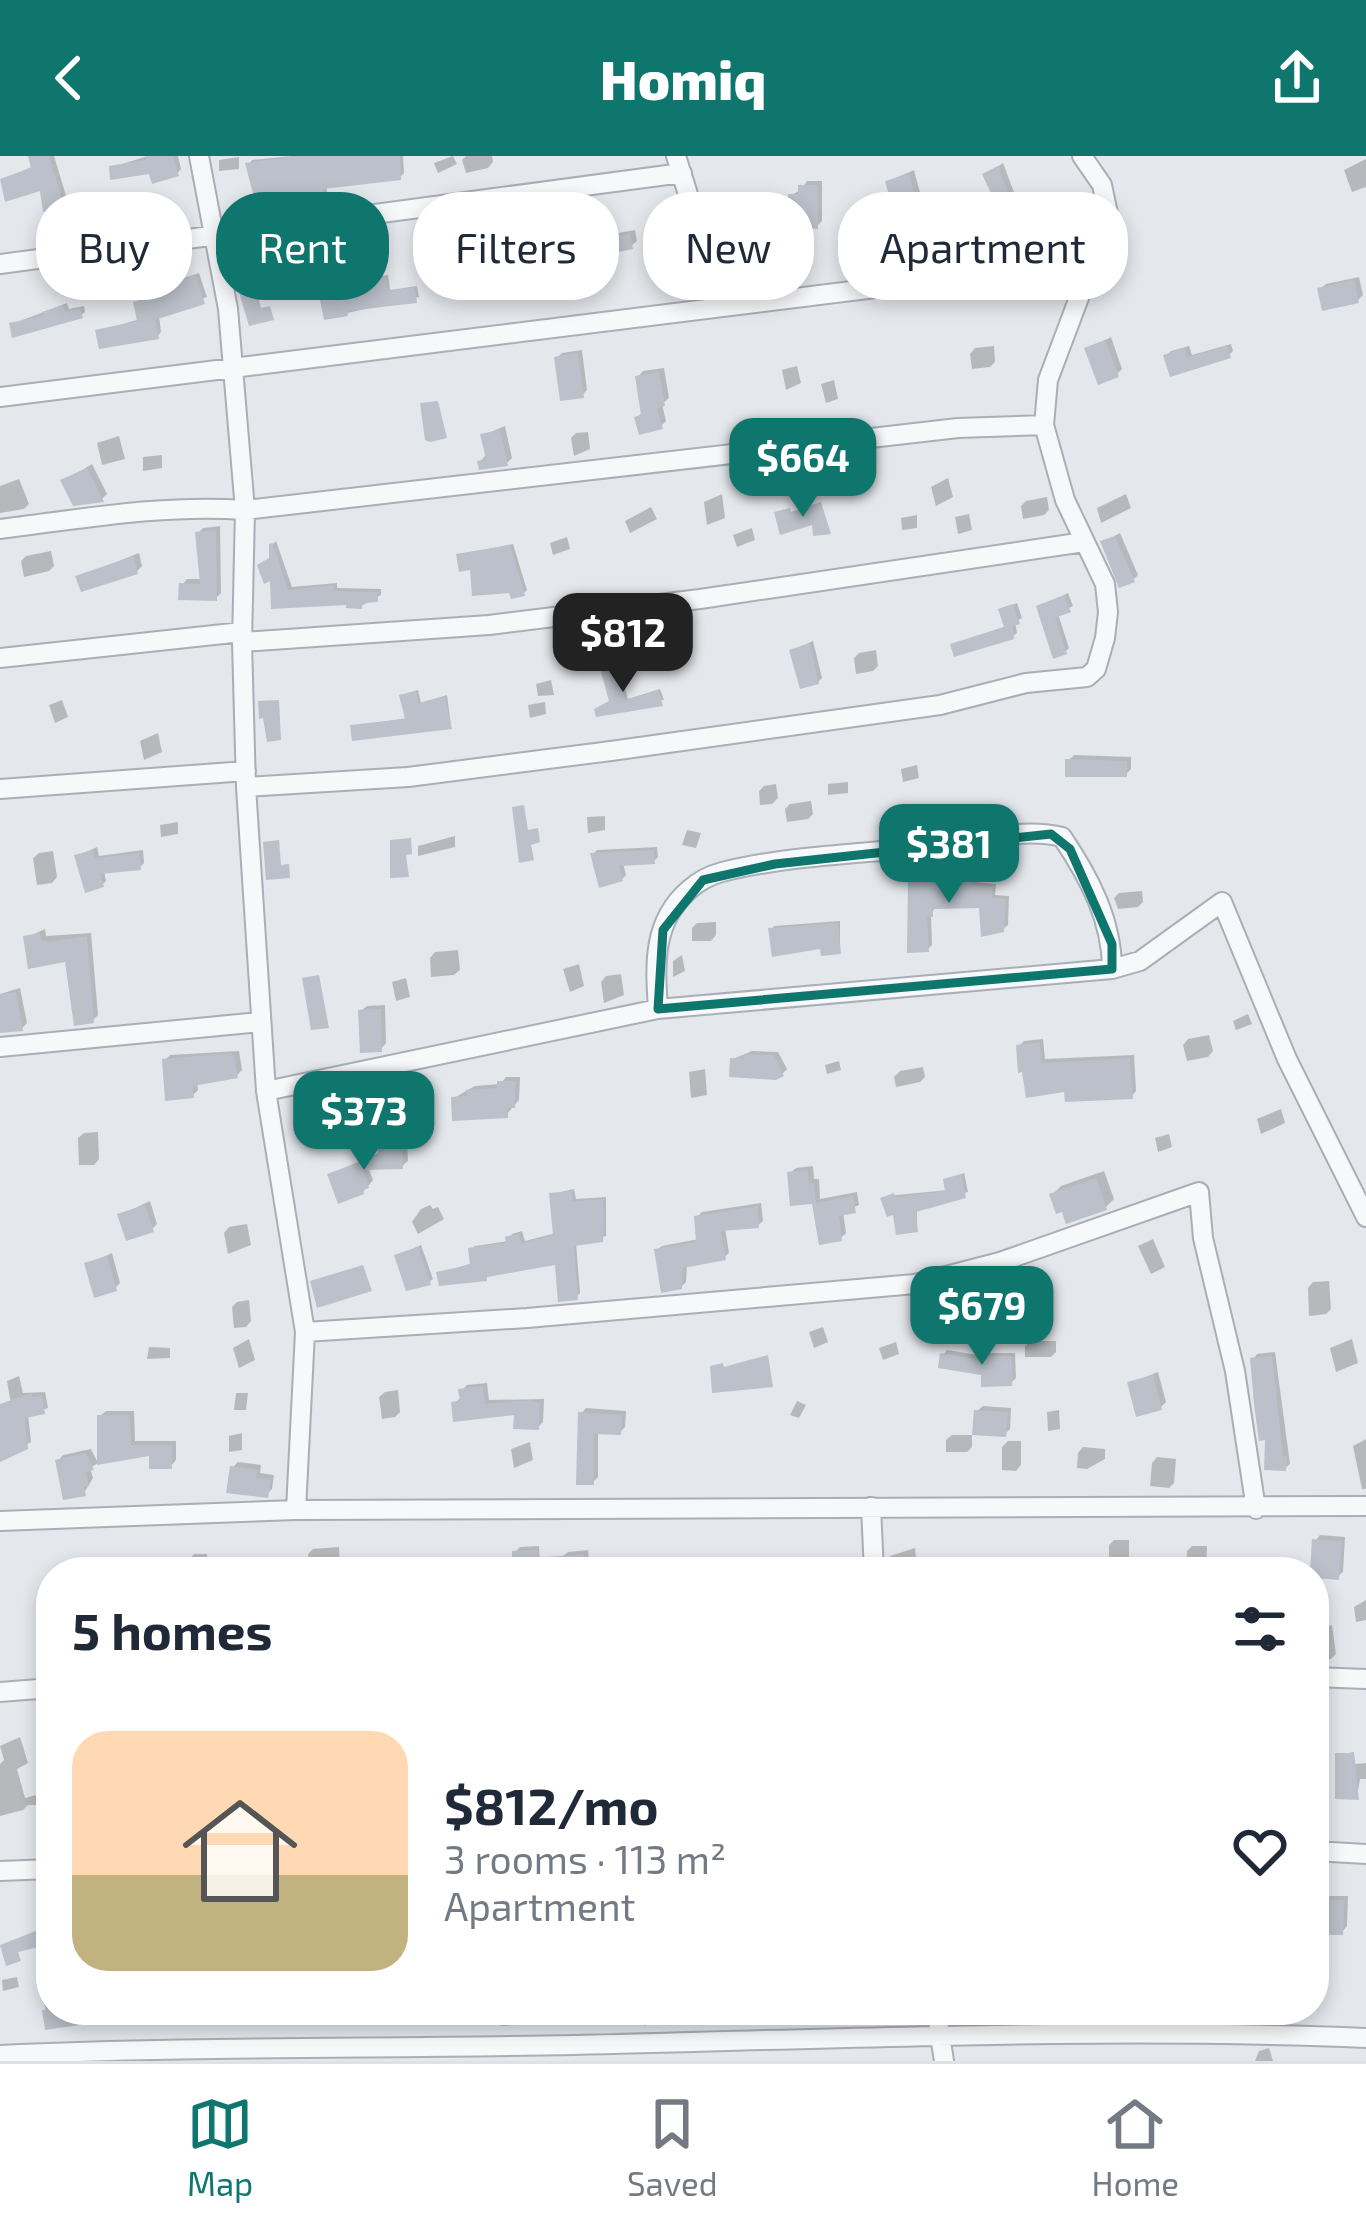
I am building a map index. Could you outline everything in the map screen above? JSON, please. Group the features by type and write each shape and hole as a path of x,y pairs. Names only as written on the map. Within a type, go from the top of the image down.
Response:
{"street":[{"path":"199,156 228,309 245,510 246,779 266,1091 305,1332 296,1510"},
{"path":"1082,156 1103,192"},
{"path":"0,264 679,165 723,306"},
{"path":"0,397 838,292"},
{"path":"0,789 408,777 940,705 1026,683 1087,676 1101,657 1108,613 1105,584 1066,500 1044,424 1048,380 1079,300"},
{"path":"0,529 146,510 245,510 958,428 1044,424"},
{"path":"0,658 242,637 489,625 1084,542"},
{"path":"658,1009 655,951 676,905 703,880 776,864 1007,837 1062,837 1104,916 1112,944 1112,969"},
{"path":"266,1091 658,1009 1112,969 1140,961 1222,902 1287,1059 1366,1216"},
{"path":"0,1047 260,1022"},
{"path":"305,1332 915,1284 1000,1262 1199,1192 1203,1238 1234,1371 1256,1509"},
{"path":"0,1521 296,1510 1366,1506"},
{"path":"871,1507 873,1557"},
{"path":"1329,1677 1366,1678"},
{"path":"0,1692 36,1689"},
{"path":"1329,1851 1366,1854"},
{"path":"0,1871 36,1870"},
{"path":"938,2025 944,2061"},
{"path":"0,2055 167,2047 529,2053 940,2036 1366,2038"}],"highlighted area":[{"path":"1051,834 1070,849 1112,944 1112,969 1090,973 658,1009 663,930 703,880 775,864"}],"building":[{"path":"28,156 49,156 60,192 40,191 5,202 0,179 31,168"},
{"path":"145,156 173,156 179,176 152,184 149,174 110,180 109,166 146,160"},
{"path":"297,156 400,156 401,180 324,192 253,192 245,163"},
{"path":"998,166 1008,192 991,192 982,174"},
{"path":"909,174 914,192 888,192 885,181"},
{"path":"798,185 818,185 818,229 814,229 814,192 798,192"},
{"path":"630,234 633,249 619,252 619,236"},
{"path":"192,276 205,304 155,320 159,339 99,349 95,330 137,321 133,302 192,300"},
{"path":"1354,280 1359,303 1322,311 1317,288"},
{"path":"413,287 417,303 347,311 348,316 324,320 320,300 389,300 389,291"},
{"path":"241,300 259,300 261,308 270,306 274,320 249,326"},
{"path":"63,305 65,312 80,308 83,318 12,338 9,323 43,316 42,312"},
{"path":"1105,340 1119,377 1098,385 1084,348"},
{"path":"1227,346 1231,358 1170,377 1163,355 1185,348 1188,357"},
{"path":"578,353 584,398 560,401 554,357"},
{"path":"659,372 665,406 657,408 663,429 639,435 634,417 641,415 635,376"},
{"path":"438,401 447,438 430,442 425,440 420,403"},
{"path":"500,430 508,466 479,470 477,461 486,459 480,434"},
{"path":"87,468 104,502 73,506 60,480"},
{"path":"821,502 831,534 813,536 812,525 780,535 774,512"},
{"path":"216,530 217,601 178,600 179,583 200,584 195,532"},
{"path":"1115,536 1135,582 1119,588 1100,541"},
{"path":"273,543 288,590 333,585 334,591 378,592 378,602 362,603 362,609 346,605 271,609 270,581 264,584 257,565 269,558 269,544"},
{"path":"510,545 525,596 472,596 470,570 459,572 456,554"},
{"path":"134,556 138,574 81,592 75,576"},
{"path":"1064,595 1071,612 1055,618 1067,654 1053,659 1036,606"},
{"path":"1013,604 1020,624 1013,626 1014,639 954,657 950,644 1004,627 998,609"},
{"path":"810,643 819,684 800,689 789,650"},
{"path":"616,661 625,700 658,690 663,706 596,717 594,709 609,701 599,665"},
{"path":"416,691 419,703 445,696 452,729 352,741 350,725 405,719 399,695"},
{"path":"279,700 281,740 267,742 258,701"},
{"path":"1065,759 1127,761 1127,777 1065,777"},
{"path":"524,805 528,830 538,828 540,842 531,845 534,860 519,863 512,807"},
{"path":"411,838 412,854 406,855 409,877 390,878 390,840"},
{"path":"279,840 281,865 289,864 290,878 266,880 263,842"},
{"path":"93,850 95,858 139,853 141,870 100,874 104,887 85,893 74,855"},
{"path":"654,850 655,864 619,866 623,881 599,888 590,853"},
{"path":"908,877 971,877 971,885 993,887 992,898 1006,899 1004,932 981,937 979,908 933,909 933,917 927,917 929,952 907,953"},
{"path":"838,923 841,954 821,956 820,949 772,957 768,928"},
{"path":"40,933 41,940 49,942 87,936 94,1023 74,1026 65,962 28,969 23,936"},
{"path":"319,975 329,1028 311,1030 302,978"},
{"path":"16,992 23,1031 0,1033 0,994"},
{"path":"381,1009 382,1052 360,1053 358,1010"},
{"path":"1040,1042 1041,1063 1130,1058 1133,1099 1065,1102 1064,1092 1026,1098 1016,1045"},
{"path":"230,1053 238,1078 193,1086 194,1098 165,1101 162,1059"},
{"path":"745,1054 774,1055 784,1076 776,1080 729,1077 730,1058 744,1059"},
{"path":"497,1081 516,1081 515,1108 508,1108 508,1118 452,1121 451,1097 467,1096 466,1090 497,1088"},
{"path":"403,1145 403,1169 363,1170 369,1188 338,1204 327,1174 378,1155 378,1146"},
{"path":"808,1170 816,1203 853,1196 856,1213 839,1216 842,1241 819,1245 812,1204 790,1206 787,1172"},
{"path":"961,1174 966,1198 916,1212 918,1232 896,1235 893,1215 887,1217 880,1198 945,1191 943,1179"},
{"path":"1096,1178 1107,1210 1066,1224 1062,1212 1056,1214 1049,1194"},
{"path":"571,1191 573,1201 603,1199 603,1242 574,1246 578,1300 558,1302 555,1265 487,1277 487,1281 439,1286 436,1272 470,1265 468,1248 506,1243 505,1237 519,1233 521,1243 553,1235 549,1193"},
{"path":"145,1205 154,1232 126,1241 117,1214"},
{"path":"758,1206 759,1228 721,1231 726,1260 683,1268 682,1289 661,1293 654,1249 696,1242 694,1216"},
{"path":"418,1247 431,1285 406,1291 394,1255"},
{"path":"107,1256 117,1291 94,1298 84,1263"},
{"path":"363,1265 372,1291 317,1308 310,1281"},
{"path":"940,1353 980,1360 980,1356 1012,1356 1012,1386 981,1387 981,1375 938,1368"},
{"path":"768,1355 773,1387 712,1393 710,1366"},
{"path":"1272,1355 1286,1471 1264,1470 1265,1440 1259,1441 1254,1404 1250,1358"},
{"path":"1153,1375 1162,1410 1136,1417 1127,1382"},
{"path":"483,1386 485,1404 531,1400 540,1404 539,1430 513,1429 514,1415 453,1422 451,1402 460,1401 458,1389"},
{"path":"32,1393 32,1397 42,1395 45,1414 25,1418 28,1449 0,1462 0,1404"},
{"path":"974,1410 1008,1412 1006,1437 972,1435"},
{"path":"578,1412 622,1415 621,1435 594,1434 594,1485 576,1485"},
{"path":"97,1415 130,1415 131,1445 172,1445 172,1469 149,1469 149,1456 97,1465"},
{"path":"86,1453 94,1470 86,1472 86,1496 63,1500 55,1460"},
{"path":"230,1466 258,1470 256,1478 271,1480 268,1498 226,1493"},
{"path":"1312,1539 1342,1541 1339,1580 1329,1579 1329,1557 1311,1557"},
{"path":"537,1550 537,1557 512,1557 512,1551"},
{"path":"1335,1753 1354,1753 1359,1800 1335,1799"},
{"path":"1329,1900 1344,1900 1343,1935 1329,1935"},
{"path":"36,1931 36,1948 18,1952 21,1961 6,1966 0,1945"}]}
